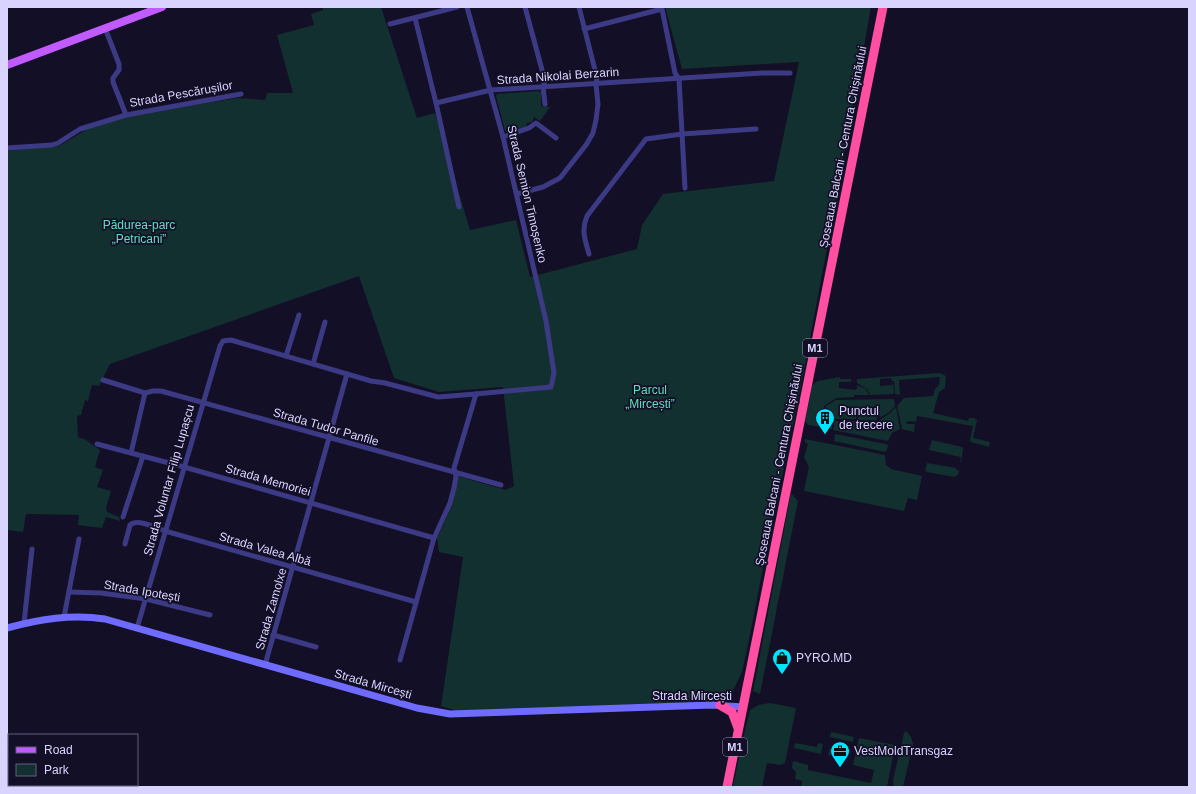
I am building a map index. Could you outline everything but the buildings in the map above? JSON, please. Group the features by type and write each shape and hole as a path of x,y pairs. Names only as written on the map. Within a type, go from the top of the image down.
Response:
{"highway":[{"name":"Șoseaua Balcani - Centura Chișinăului","path":"727,787 883,7"},
{"path":"720,705 732,712 738,730"}],"main road":[{"path":"7,65 162,7"},
{"name":"Strada Mircești","path":"7,628 24,623 64,617 79,616 105,618 417,708 450,714 720,705 743,707"}],"street":[{"path":"390,24 457,7"},
{"name":"Strada Semion Timoșenko","path":"467,7 491,90 517,194 546,321 554,373 551,387 476,394"},
{"path":"525,7 545,81 543,87 544,104"},
{"path":"517,194 543,188 560,178 586,145 592,133 596,120 598,104 596,84 597,78 578,7"},
{"path":"584,29 662,9 675,73 679,79 685,188"},
{"path":"415,18 459,207"},
{"name":"Strada Pescărușilor","path":"105,28 120,64 119,70 113,78 113,82 126,115"},
{"name":"Strada Nikolai Berzarin","path":"436,103 491,90 762,73 790,73"},
{"name":"Strada Pescărușilor","path":"7,148 52,145 58,143 80,129 126,115 241,94"},
{"path":"503,137 529,128 536,123 556,138"},
{"path":"589,254 583,230 587,216 646,138 756,129"},
{"path":"299,315 286,356 347,374 438,397 476,394 454,468 456,476 450,503 434,538 400,660"},
{"path":"313,364 325,322"},
{"name":"Strada Voluntar Filip Lupașcu","path":"137,628 202,402 220,346 225,340 231,340 286,356"},
{"name":"Strada Zamolxe","path":"265,665 347,374"},
{"name":"Strada Tudor Panfile","path":"103,380 145,393 161,391 501,485"},
{"path":"130,453 145,393"},
{"name":"Strada Memoriei","path":"97,444 310,502 434,538"},
{"path":"123,517 143,456"},
{"name":"Strada Valea Albă","path":"125,544 129,528 132,523 138,522 416,602"},
{"path":"64,617 79,539"},
{"path":"24,623 32,549"},
{"name":"Strada Ipotești","path":"69,592 101,593 146,599 210,615"},
{"path":"274,635 316,647"}],"green space":[{"name":"Parcul „Mircești”","path":"323,7 381,7 417,118 435,113 470,230 516,220 530,277 637,249 642,225 663,194 774,181 799,62 682,69 665,7 871,7 800,391 742,672 730,697 705,702 457,711 441,706 463,557 439,552 437,537 448,513 457,476 506,490 514,486 503,387 439,392 394,378 359,276 110,364 99,386 92,385 88,401 85,400 81,415 77,416 78,437 86,440 100,450 95,467 103,470 97,487 111,491 106,508 107,512 119,517 120,521 106,517 102,528 78,525 79,515 26,514 23,532 8,530 7,540 7,151 59,146 91,127 125,116 238,98 265,100 267,93 293,93 277,35 314,25 311,14 323,10"},
{"path":"541,92 541,106 550,107 540,121 534,117 532,122 527,123 526,127 510,133 505,131 496,96 497,94"},
{"path":"940,373 946,376 945,388 939,392 933,413 968,421 969,418 974,418 977,420 973,438 990,442 989,447 971,442 970,440 973,426 917,416 916,422 908,421 906,423 915,424 914,432 902,429 897,406 904,398 933,396 935,389 939,385 940,377 899,380 900,395 895,394 894,381 892,381 891,378 880,379 880,386 892,385 893,382 894,394 870,395 867,389 857,383 857,379"},
{"path":"840,377 840,379 851,379 851,382 839,382 839,388 855,390 857,385 866,389 869,395 854,395 854,397 836,398 824,406 823,417 832,420 832,429 808,425 805,421 812,385 818,381"},
{"path":"894,399 895,406 888,413 878,419 881,416 877,416 877,420 858,420 858,416 854,417 856,417 856,419 834,419 825,416 826,406 836,400"},
{"path":"896,407 900,429 892,433 888,441 833,430 835,421 878,421 889,414"},
{"path":"835,434 886,444 888,445 887,450 885,452 834,441"},
{"path":"805,439 885,455 886,465 891,469 922,476 917,500 908,498 904,511 804,491 809,467 804,457 808,444 805,442"},
{"path":"932,440 962,447 961,462 961,457 929,450"},
{"path":"927,463 956,468 956,470 959,470 958,475 954,477 927,472 925,470"},
{"path":"791,493 798,501 760,694 753,691"},
{"path":"770,703 796,708 785,763 781,765 767,763 762,787 733,787 750,710 758,705"},
{"path":"906,731 911,737 913,744 903,787 894,787 893,780 904,733"},
{"path":"831,732 854,737 853,742 830,737"},
{"path":"859,738 895,745 887,787 801,787 802,781 795,779 796,772 792,768 793,761 808,765 808,770 871,783 874,770 853,765"},
{"path":"795,743 817,747 818,743 823,744 821,754 794,748"},
{"path":"830,747 849,751 847,759 828,755"}],"place":[{"name":"Punctul de trecere","path":"825,435"},
{"name":"PYRO.MD","path":"782,675"},
{"name":"VestMoldTransgaz","path":"840,768"}],"park label":[{"name":"Pădurea-parc „Petricani”","path":"139,232"}]}
